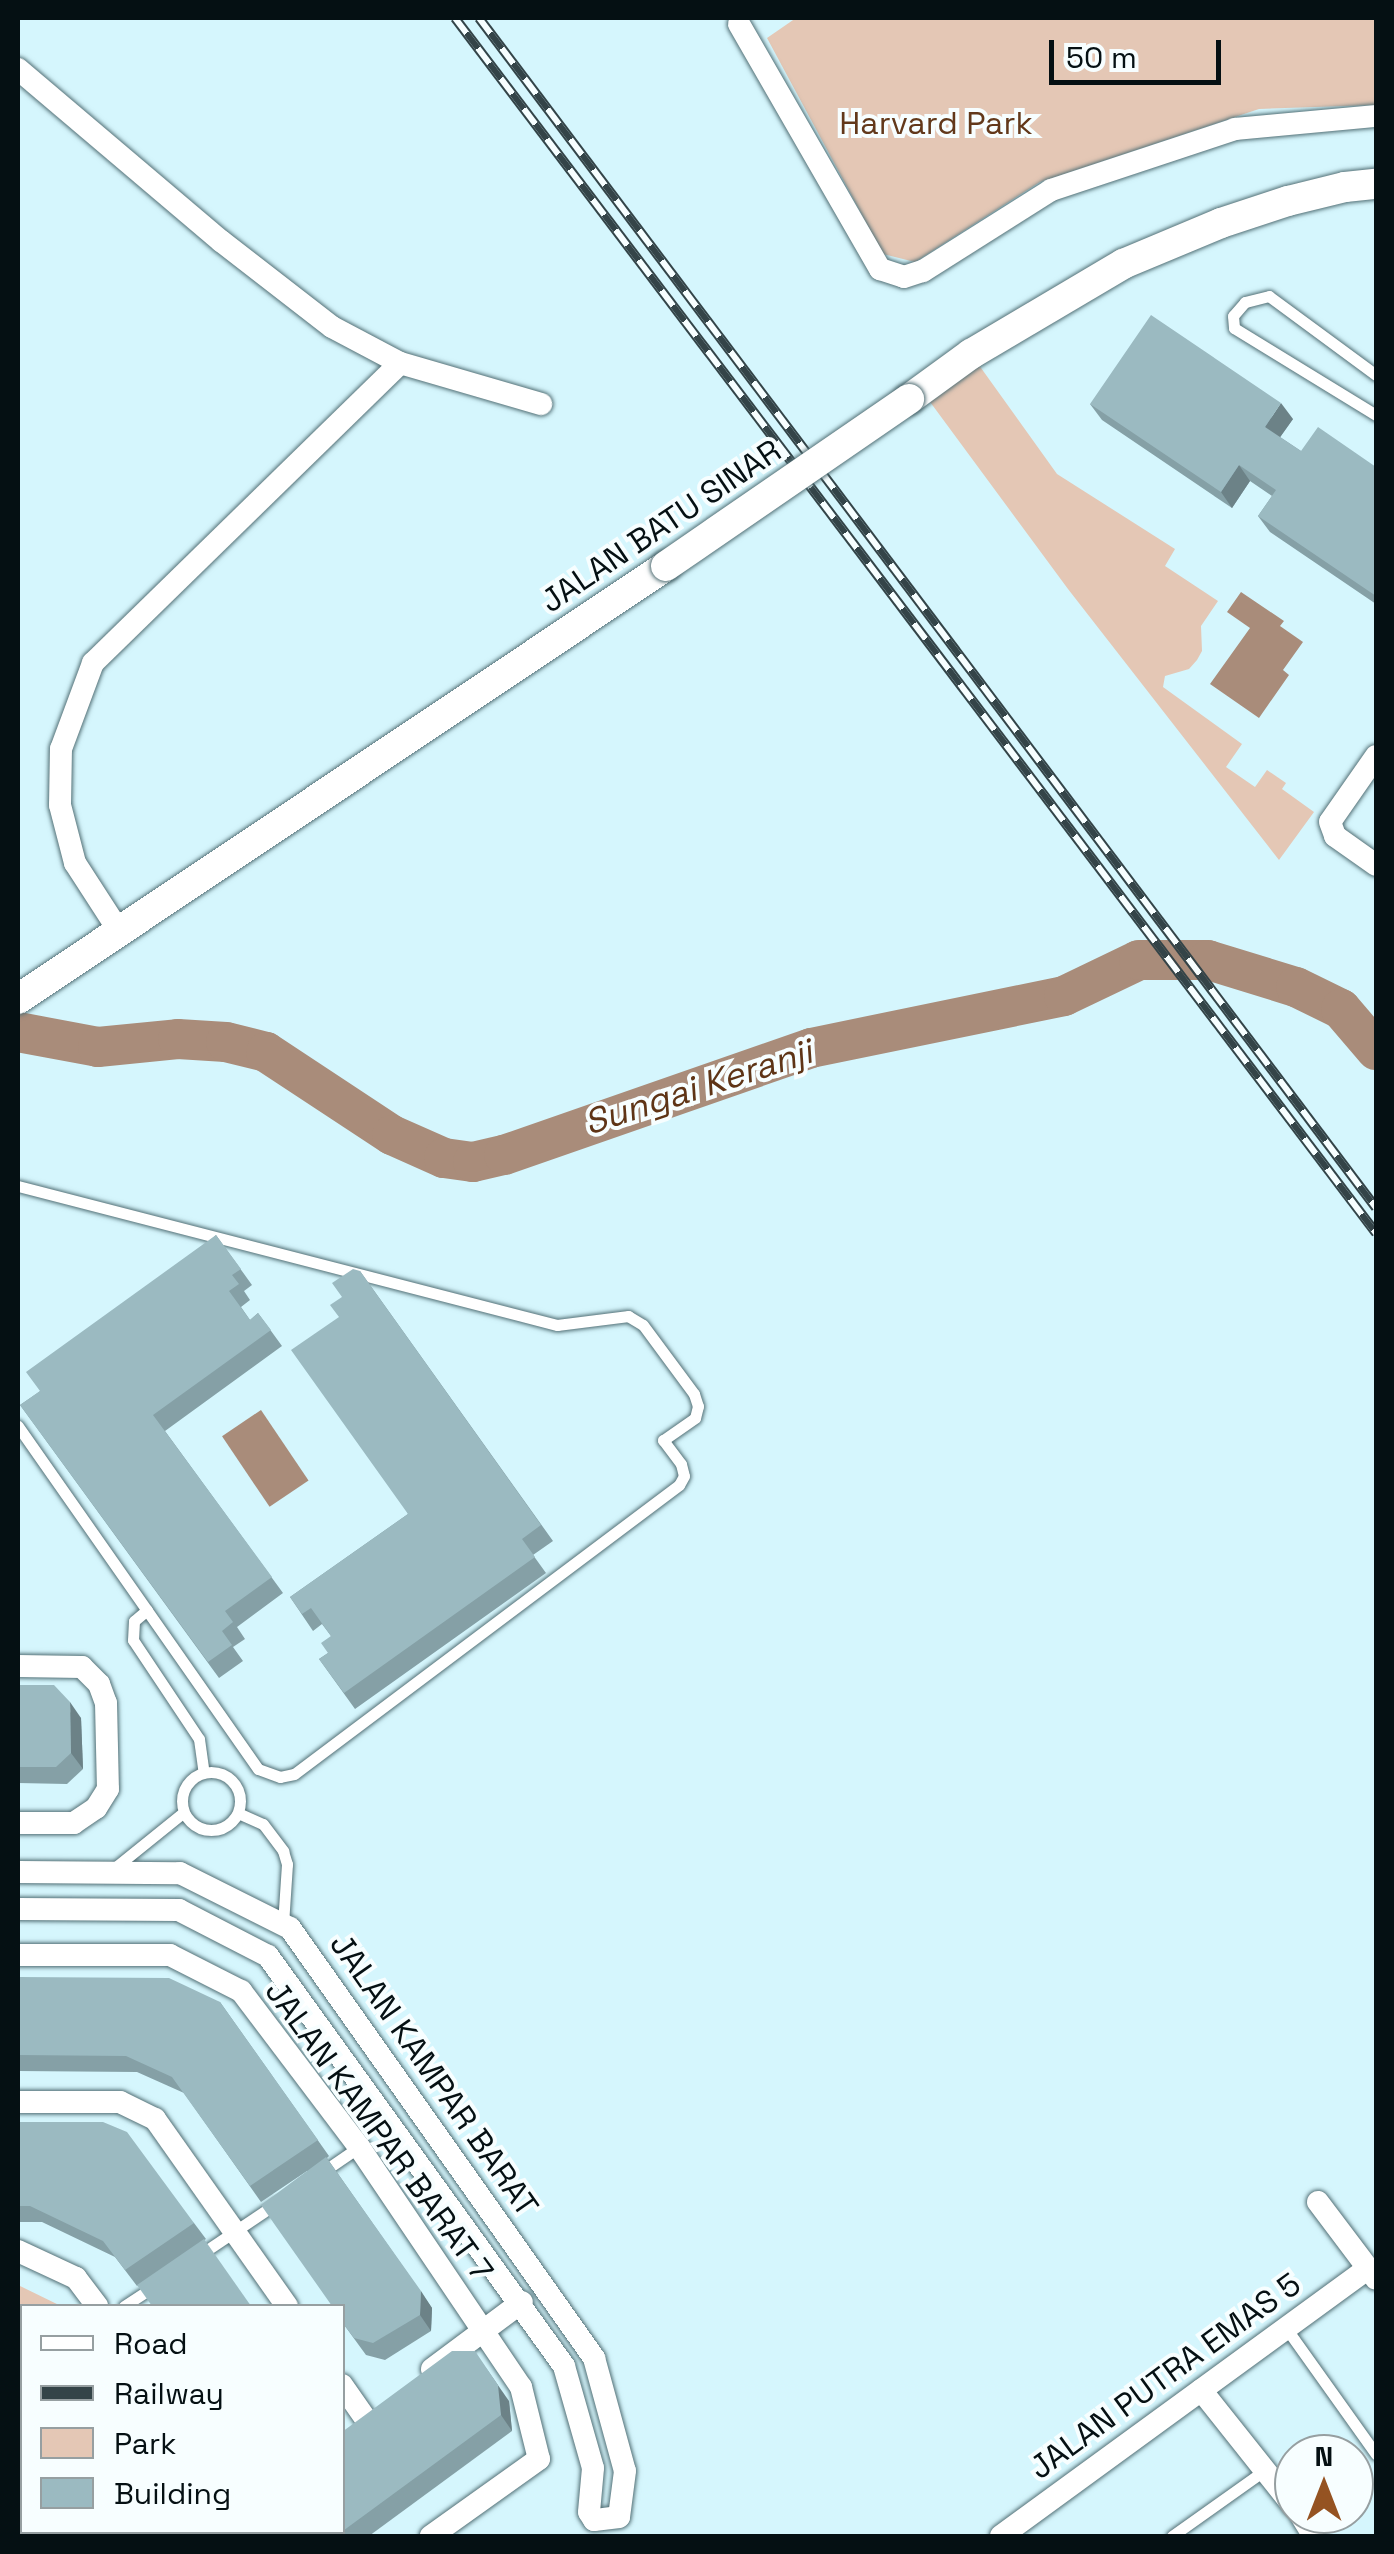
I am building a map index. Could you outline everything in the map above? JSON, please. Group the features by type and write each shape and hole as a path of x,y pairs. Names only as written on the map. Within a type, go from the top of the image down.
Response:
{"street":[{"path":"738,20 880,270 904,277 923,271 1051,190 1236,129 1376,116"},
{"path":"18,69 332,327 400,363 541,404"},
{"name":"JALAN BATU SINAR","path":"18,999 666,566 972,354 1123,264 1221,223 1288,201 1376,184"},
{"path":"119,931 75,863 60,805 61,750 93,663 400,363"},
{"path":"1376,756 1330,822 1335,836 1376,865"},
{"path":"18,1666 82,1667 100,1684 106,1703 108,1789 96,1808 74,1823 18,1823"},
{"name":"JALAN KAMPAR BARAT","path":"18,1872 180,1873 290,1928 594,2358 625,2471 619,2518 591,2517 593,2468 564,2366 522,2302 268,1956 179,1910 18,1910"},
{"name":"JALAN KAMPAR BARAT 7","path":"18,1955 170,1955 241,1991 359,2147 521,2386 539,2458 431,2536"},
{"path":"18,2102 120,2102 156,2119 286,2304"},
{"path":"456,2212 480,2196"},
{"path":"1318,2202 1372,2274"},
{"path":"18,2251 76,2278 96,2304"},
{"name":"JALAN PUTRA EMAS 5","path":"1000,2536 1286,2328 1372,2274"},
{"path":"409,2386 522,2302"},
{"path":"345,2389 372,2412 345,2432"},
{"path":"1201,2390 1274,2481"}],"lane":[{"path":"1376,376 1269,296 1245,302 1233,316 1234,328 1376,415"},
{"path":"18,1186 557,1325 628,1316 643,1326 694,1394 695,1418 663,1440 681,1464 684,1476 679,1485 294,1774 280,1777 258,1769 18,1426"},
{"path":"148,1610 134,1621 132,1640 199,1739 204,1773"},
{"path":"204,1773 230,1779 240,1795 238,1813 226,1827 206,1830 188,1821 184,1812 183,1792 204,1773"},
{"path":"108,1872 184,1812"},
{"path":"238,1813 263,1824 283,1851 287,1864 283,1925"},
{"path":"312,2179 359,2147"},
{"path":"187,2264 297,2189"},
{"path":"127,2304 172,2274"},
{"path":"1286,2328 1376,2454"},
{"path":"1172,2536 1265,2470"}],"green space":[{"name":"Harvard Park","path":"796,18 1376,18 1376,105 1259,109 1040,182 915,262 883,254 767,38"},
{"path":"971,354 1057,474 1175,549 1165,566 1218,601 1201,626 1202,651 1197,660 1189,669 1165,676 1163,687 1242,744 1226,767 1255,787 1267,770 1286,783 1282,789 1314,812 1279,860 1068,589 922,391"},
{"path":"18,2285 57,2304 20,2304 20,2534 144,2534 18,2536"}],"shaded area":[{"path":"1241,592 1284,621 1280,626 1303,642 1283,670 1289,675 1259,718 1210,684 1250,628 1227,612"},
{"path":"261,1410 309,1480 270,1507 222,1436"}],"building":[{"path":"1151,315 1281,403 1265,427 1301,451 1318,427 1376,467 1376,596 1258,516 1276,490 1239,465 1221,492 1090,404"},
{"path":"216,1235 241,1269 232,1275 239,1284 229,1291 250,1320 258,1313 271,1330 153,1415 272,1577 225,1611 233,1622 222,1631 232,1645 208,1662 20,1405 40,1391 26,1372"},
{"path":"353,1269 360,1271 541,1525 522,1539 535,1557 344,1693 319,1659 328,1653 321,1643 331,1636 311,1608 302,1614 290,1597 408,1514 291,1350 339,1317 330,1305 342,1297 332,1283"},
{"path":"18,1685 54,1685 70,1702 71,1753 56,1767 18,1767"},
{"path":"18,1977 169,1978 220,2002 318,2140 250,2186 172,2077 126,2056 18,2055"},
{"path":"18,2122 103,2122 127,2132 194,2223 125,2270 103,2241 30,2206 18,2206"},
{"path":"326,2157 421,2291 420,2315 373,2343 354,2338 345,2326 345,2304 331,2304 261,2205"},
{"path":"204,2239 250,2304 151,2304 137,2285"},
{"path":"452,2351 475,2351 498,2385 501,2415 345,2530 345,2430"},
{"path":"204,2534 338,2534 336,2536 201,2536"}],"waterway":[{"name":"Sungai Keranji","path":"18,1032 98,1047 178,1039 226,1042 266,1052 392,1135 444,1158 473,1162 504,1155 811,1048 1064,996 1139,960 1208,960 1296,987 1341,1009 1376,1050"}],"railway":[{"path":"455,18 1376,1233"},
{"path":"479,18 1376,1208"}]}
